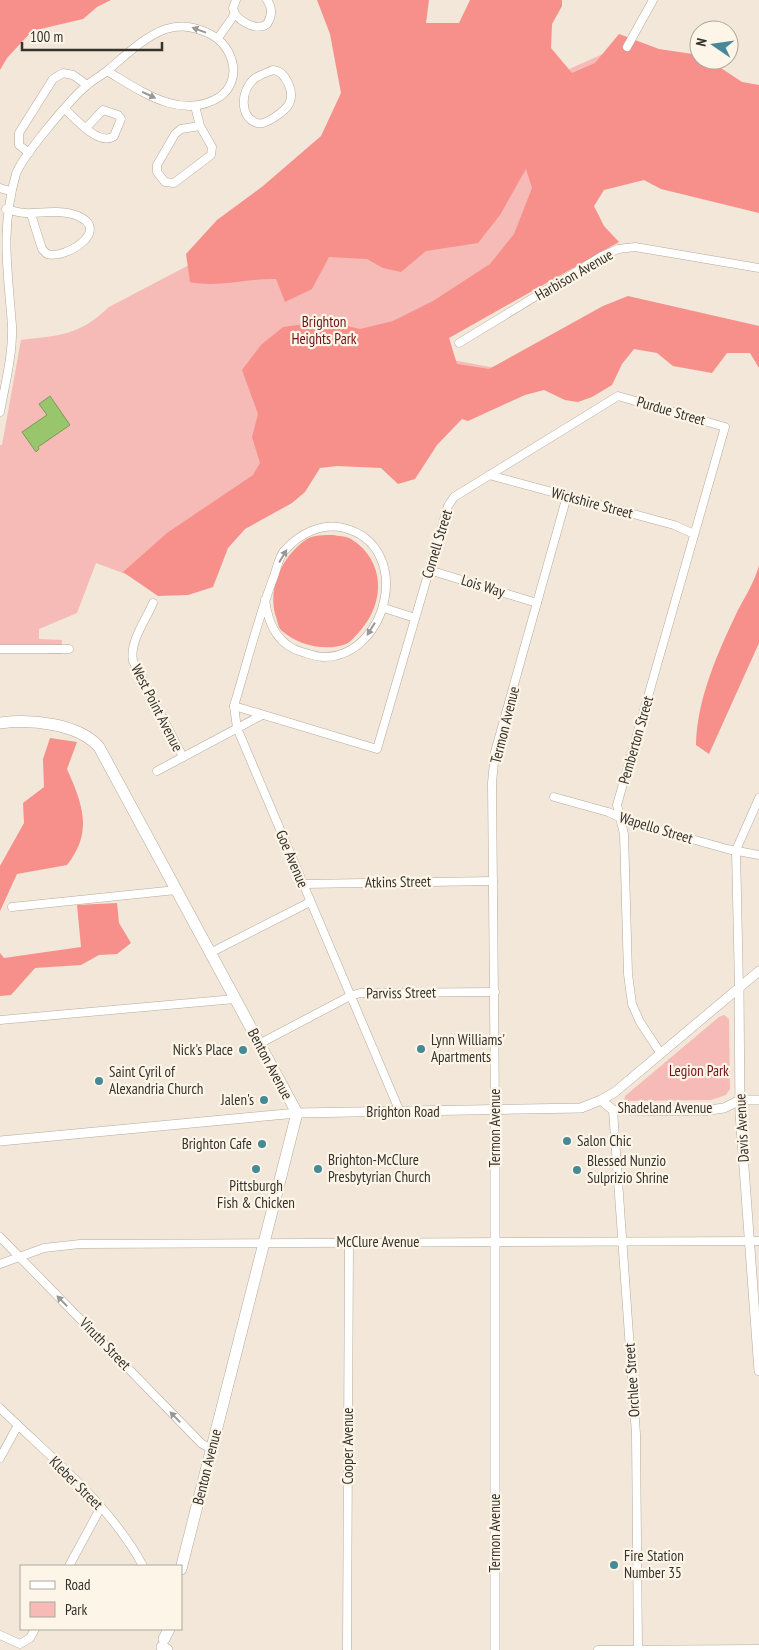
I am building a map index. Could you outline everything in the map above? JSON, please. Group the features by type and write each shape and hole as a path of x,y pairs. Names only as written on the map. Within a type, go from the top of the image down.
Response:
{"main road":[{"name":"Benton Avenue","path":"0,723 34,723 69,729 88,736 94,741 297,1113 182,1565"}],"street":[{"path":"236,0 233,8 235,14 250,25 263,26 271,16 271,6 267,0"},
{"path":"627,47 653,0"},
{"path":"218,38 235,14"},
{"path":"0,412 3,371 12,328 4,276 6,209 17,171 29,153 87,85 142,43 165,30 182,26 199,29 218,38 230,57 234,77 225,93 211,102 195,106 179,106 149,96 107,71"},
{"path":"274,70 281,72 286,78 290,96 289,104 266,122 256,123 244,107 244,97 250,83 259,75 274,70"},
{"path":"29,153 19,145 19,133 53,79 63,73 73,75 87,85"},
{"path":"234,77 250,83"},
{"path":"195,106 200,126 210,143 211,155 174,183 165,182 157,172 157,165 175,134 181,129 200,126"},
{"path":"65,110 86,128 96,135 111,139 116,134 121,119 118,115 103,110 86,128"},
{"path":"0,188 10,191"},
{"path":"6,209 31,214 47,211 76,215 86,221 90,236 85,242 58,255 47,254 42,249 31,214"},
{"name":"Harbison Avenue","path":"458,343 602,256 618,249 645,248 759,268"},
{"name":"Purdue Street","path":"618,396 725,426"},
{"name":"Cornell Street","path":"262,715 377,749 451,501 488,475 618,396"},
{"name":"Pemberton Street","path":"661,1054 640,1022 632,1004 628,974 624,834 617,805 725,426"},
{"name":"Wickshire Street","path":"488,475 674,525 694,534"},
{"name":"Termon Avenue","path":"495,1650 495,992 492,783 495,752 567,496"},
{"path":"326,526 343,528 359,533 374,547 386,566 384,608 369,635 337,656 322,658 298,651 276,635 268,619 265,600 283,552 308,532 326,526"},
{"name":"Lois Way","path":"429,570 537,603"},
{"name":"Goe Avenue","path":"265,600 234,706 237,728 400,1112"},
{"name":"West Point Avenue","path":"154,603 131,653 133,661 183,757"},
{"path":"384,608 415,618"},
{"path":"0,649 69,649"},
{"path":"234,706 262,715"},
{"path":"156,771 262,715"},
{"name":"Wapello Street","path":"554,797 620,818 759,855"},
{"name":"Davis Avenue","path":"759,798 736,850 740,1100 759,1371"},
{"name":"Atkins Street","path":"303,884 493,881"},
{"path":"12,907 176,890"},
{"path":"210,953 310,902"},
{"name":"Brighton Road","path":"0,1141 297,1113 567,1110 581,1108 601,1100 661,1054 759,971"},
{"name":"Parviss Street","path":"260,1044 350,996 360,993 495,992"},
{"path":"0,1020 235,999"},
{"name":"Shadeland Avenue","path":"601,1100 613,1110 702,1111 724,1108 740,1100 759,1100"},
{"name":"Orchlee Street","path":"613,1110 636,1434 638,1650"},
{"name":"Viruth Street","path":"0,1237 202,1444 212,1449"},
{"name":"McClure Avenue","path":"0,1264 44,1248 80,1244 759,1241"},
{"name":"Cooper Avenue","path":"347,1650 349,1242"},
{"name":"Kleber Street","path":"0,1408 101,1507 133,1548 142,1565"},
{"path":"0,1458 18,1425"},
{"path":"70,1565 101,1507"},
{"path":"0,1635 17,1644 30,1638 34,1630"},
{"path":"598,1650 759,1649"}],"green space":[{"path":"0,0 111,0 97,7 83,19 32,31 7,58 0,70"},
{"path":"317,0 429,0 426,23 459,23 470,0 562,0 562,6 552,24 551,48 572,73 595,63 619,34 659,49 689,54 689,70 724,70 742,82 759,85 759,213 661,189 644,180 604,190 594,206 604,226 619,242 449,338 457,364 489,369 603,306 628,296 759,326 759,368 750,353 727,353 712,373 673,366 657,353 634,349 622,364 612,385 592,397 578,402 565,400 544,390 525,395 468,421 462,419 437,445 415,479 398,484 381,468 337,466 320,468 305,492 292,503 245,529 228,548 213,587 188,595 158,596 123,572 167,533 253,475 260,463 252,437 258,414 242,370 261,345 283,327 326,321 360,329 393,321 433,301 490,264 514,234 532,188 526,169 500,215 478,243 426,251 401,272 383,268 367,259 329,257 312,289 285,302 276,279 211,284 190,282 186,254 217,220 263,186 321,136 341,93 330,34"},
{"name":"Brighton Heights Park","path":"623,45 617,173 448,331 442,358 512,371 289,447 147,582 96,563 77,613 39,629 39,639 62,640 61,654 0,651 0,445 2,445 21,340 59,335 78,329 98,317 109,307 250,233 437,128"},
{"path":"333,535 351,539 371,559 376,570 377,595 374,608 368,620 352,640 338,646 312,646 288,636 278,625 274,606 275,584 290,554 298,546 312,537"},
{"path":"759,565 759,643 709,754 696,745 697,727 704,693 723,642 753,582"},
{"path":"50,738 77,742 67,769 81,806 83,830 80,841 67,865 17,874 0,911 0,866 24,823 23,803 44,787 43,759"},
{"path":"117,903 119,923 131,943 117,954 99,955 81,965 35,968 11,995 0,996 0,953 4,958 81,947 77,905"},
{"name":"Legion Park","path":"724,1015 729,1019 730,1089 726,1095 711,1100 624,1101 625,1096 719,1017"}],"shaded area":[{"path":"50,396 70,425 38,447 39,449 36,452 22,432 47,415 39,404"}],"place":[{"name":"Lynn Williams' Apartments","path":"421,1049"},
{"name":"Nick's Place","path":"243,1050"},
{"name":"Saint Cyril of Alexandria Church","path":"99,1081"},
{"name":"Jalen's","path":"264,1100"},
{"name":"Salon Chic","path":"567,1141"},
{"name":"Brighton Cafe","path":"262,1144"},
{"name":"Pittsburgh Fish & Chicken","path":"256,1169"},
{"name":"Brighton-McClure Presbytyrian Church","path":"318,1169"},
{"name":"Blessed Nunzio Sulprizio Shrine","path":"577,1170"},
{"name":"Fire Station Number 35","path":"614,1565"}]}
